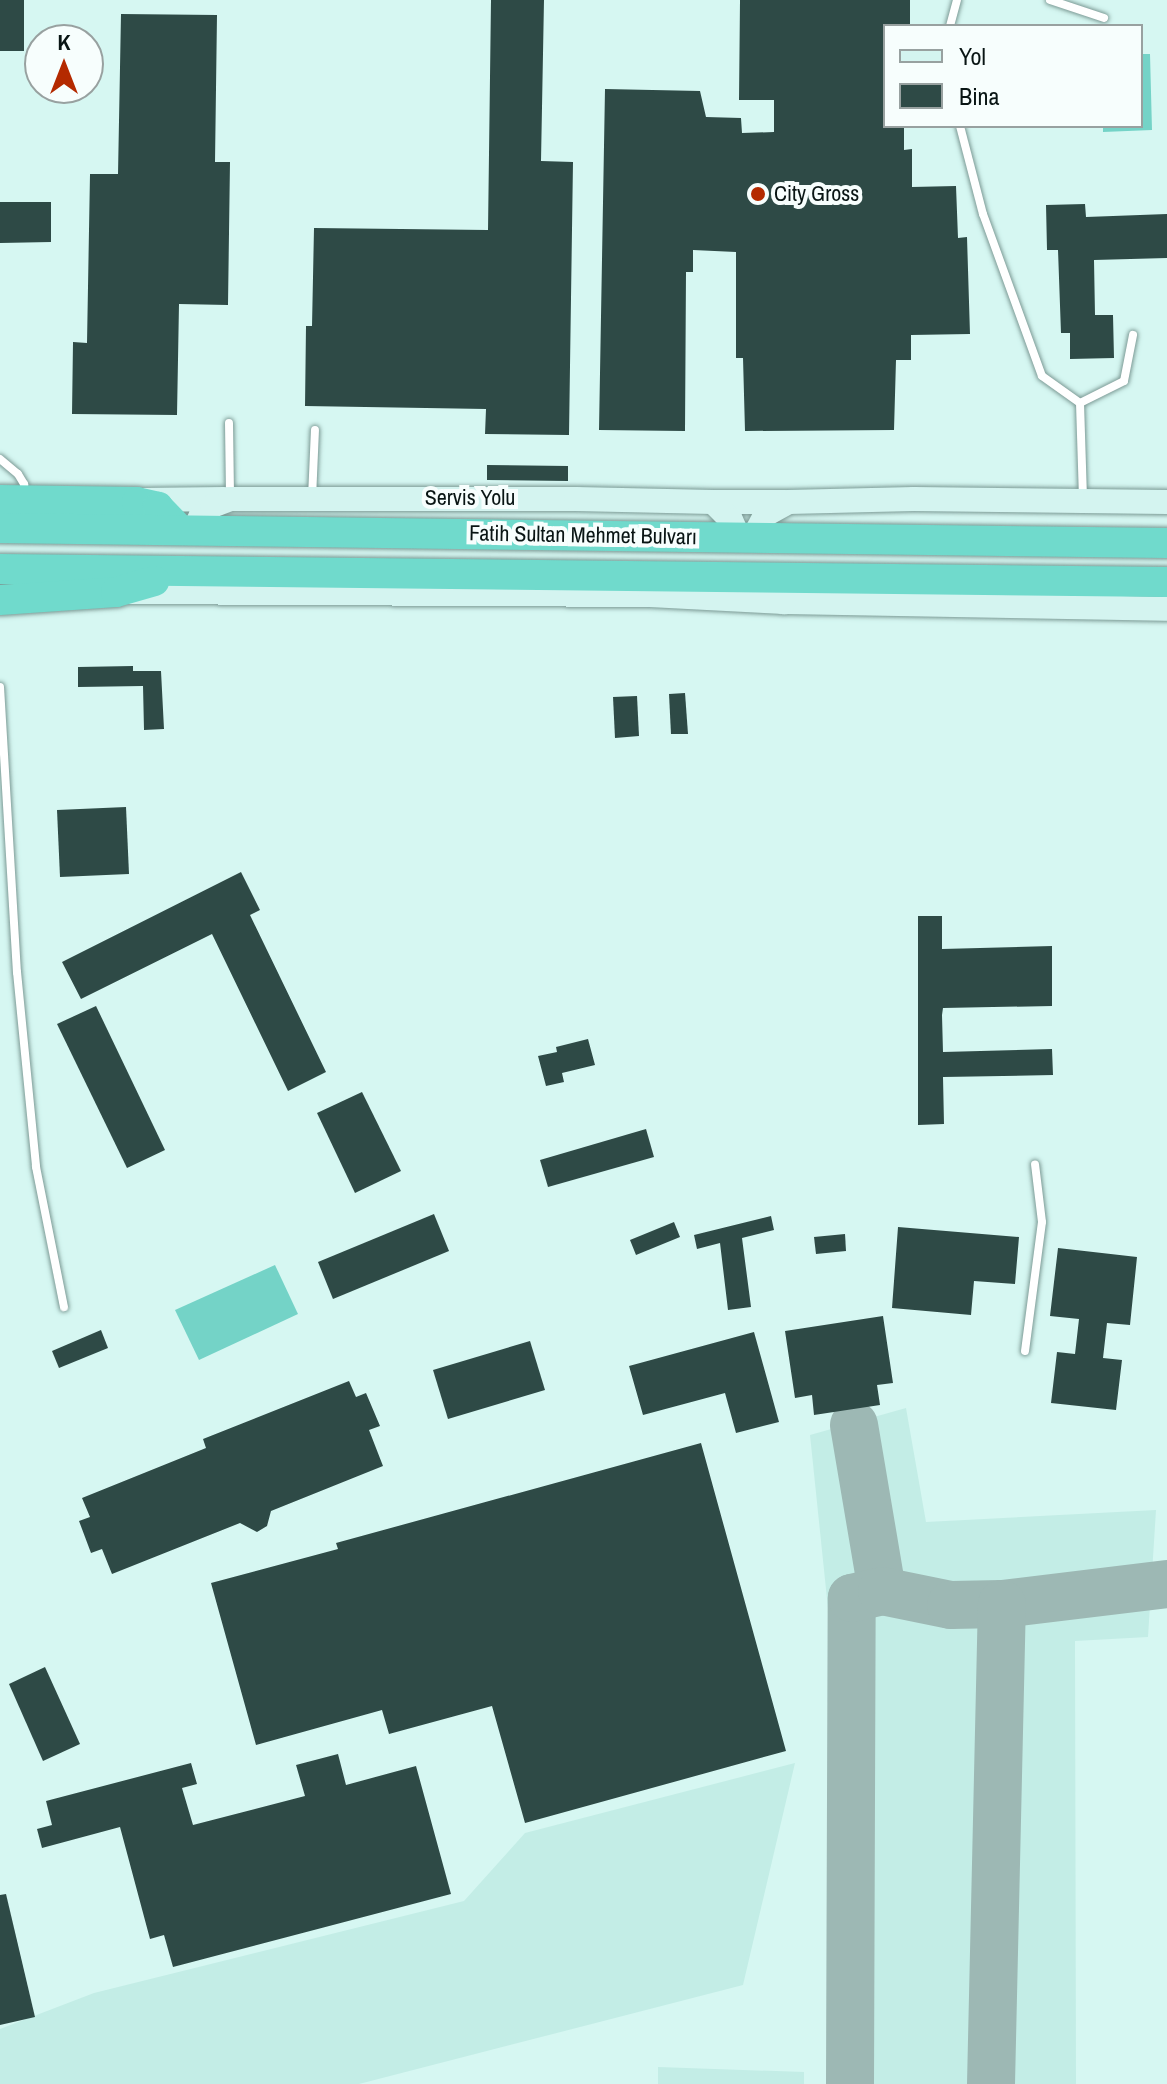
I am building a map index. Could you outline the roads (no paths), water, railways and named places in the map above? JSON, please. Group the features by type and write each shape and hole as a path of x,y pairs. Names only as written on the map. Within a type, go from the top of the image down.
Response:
{"highway":[{"path":"12,500 112,501 158,507 186,527"},
{"name":"Fatih Sultan Mehmet Bulvarı","path":"0,528 186,527 1167,543"},
{"name":"Fatih Sultan Mehmet Bulvarı","path":"0,569 1167,582"},
{"path":"0,600 116,592 187,572"}],"street":[{"path":"186,527 212,506 230,499"},
{"name":"Servis Yolu","path":"112,501 788,502"},
{"path":"713,502 746,538 765,515 788,502 1167,502"},
{"name":"Fatih Sultan Mehmet Bulvarı","path":"650,595 683,576"},
{"path":"759,578 784,602"},
{"path":"116,592 650,595 784,602 1167,609"}],"lane":[{"path":"951,24 957,0"},
{"path":"1050,0 1104,18"},
{"path":"961,128 983,214 1042,376 1080,403"},
{"path":"1080,403 1124,381 1133,335"},
{"path":"1080,403 1083,501"},
{"path":"229,423 230,499"},
{"path":"312,499 315,430"},
{"path":"0,459 24,484 12,500"},
{"path":"0,687 17,972 36,1167 64,1307"},
{"path":"1025,1351 1042,1222 1035,1164"}],"place":[{"name":"City Gross","path":"758,194"}]}
